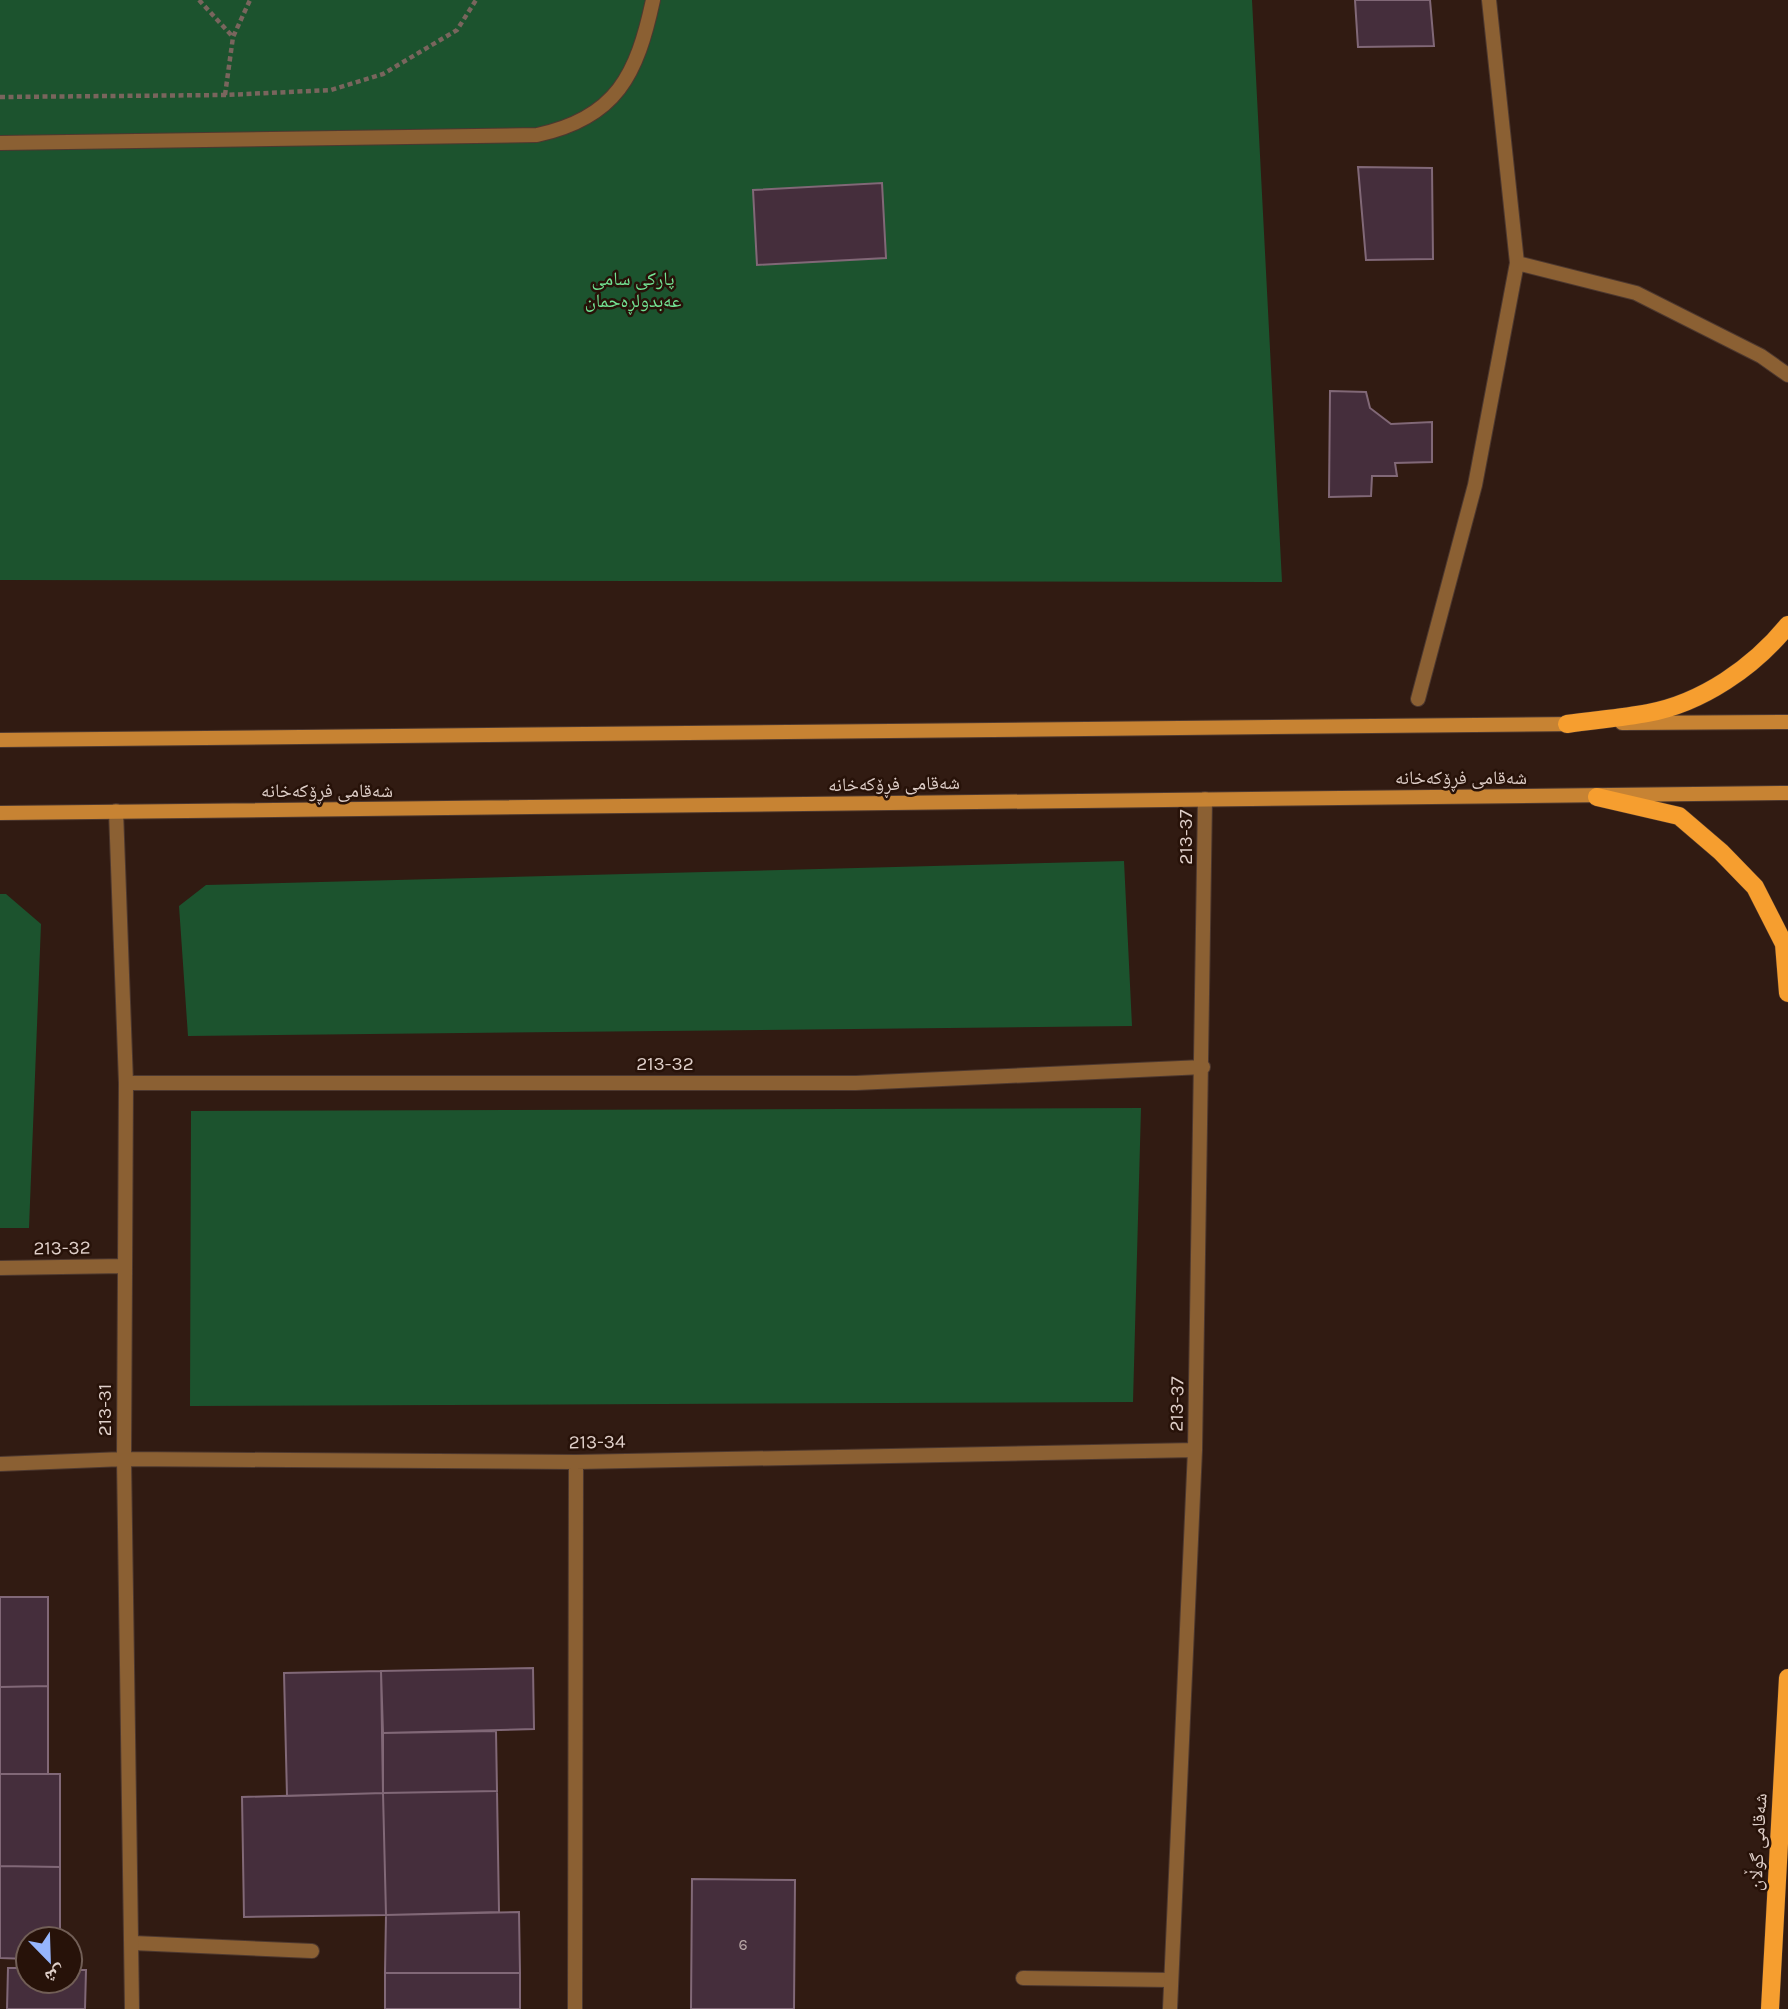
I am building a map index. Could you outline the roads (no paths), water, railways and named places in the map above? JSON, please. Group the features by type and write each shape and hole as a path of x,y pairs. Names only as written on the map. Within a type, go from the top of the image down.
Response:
{"main road":[{"path":"1567,724 1651,713 1702,693 1755,661 1788,625"},
{"path":"0,740 1788,722"},
{"name":"شەقامی فڕۆکەخانە","path":"0,813 1788,793"},
{"path":"1597,797 1679,816 1721,852 1755,887 1784,944 1788,993"},
{"name":"شەقامی گوڵان","path":"1770,2009 1788,1678"}],"street":[{"path":"0,142 537,135 559,130 600,110 627,80 644,43 653,0"},
{"path":"1418,699 1475,485 1517,263 1489,0"},
{"path":"1517,263 1636,293 1761,356 1788,375"},
{"name":"213-37","path":"1170,2009 1195,1450 1203,1067 1205,799"},
{"name":"213-31","path":"116,811 126,1083 124,1460 132,2009"},
{"name":"213-32","path":"126,1083 856,1083 1203,1067"},
{"name":"213-32","path":"0,1268 124,1266"},
{"name":"213-34","path":"0,1464 124,1460 576,1462 1195,1450"},
{"path":"575,2009 576,1462"},
{"path":"133,1943 312,1951"},
{"path":"1023,1978 1171,1980"}],"park label":[{"name":"پارکی سامی عەبدولڕەحمان","path":"633,290"}]}
